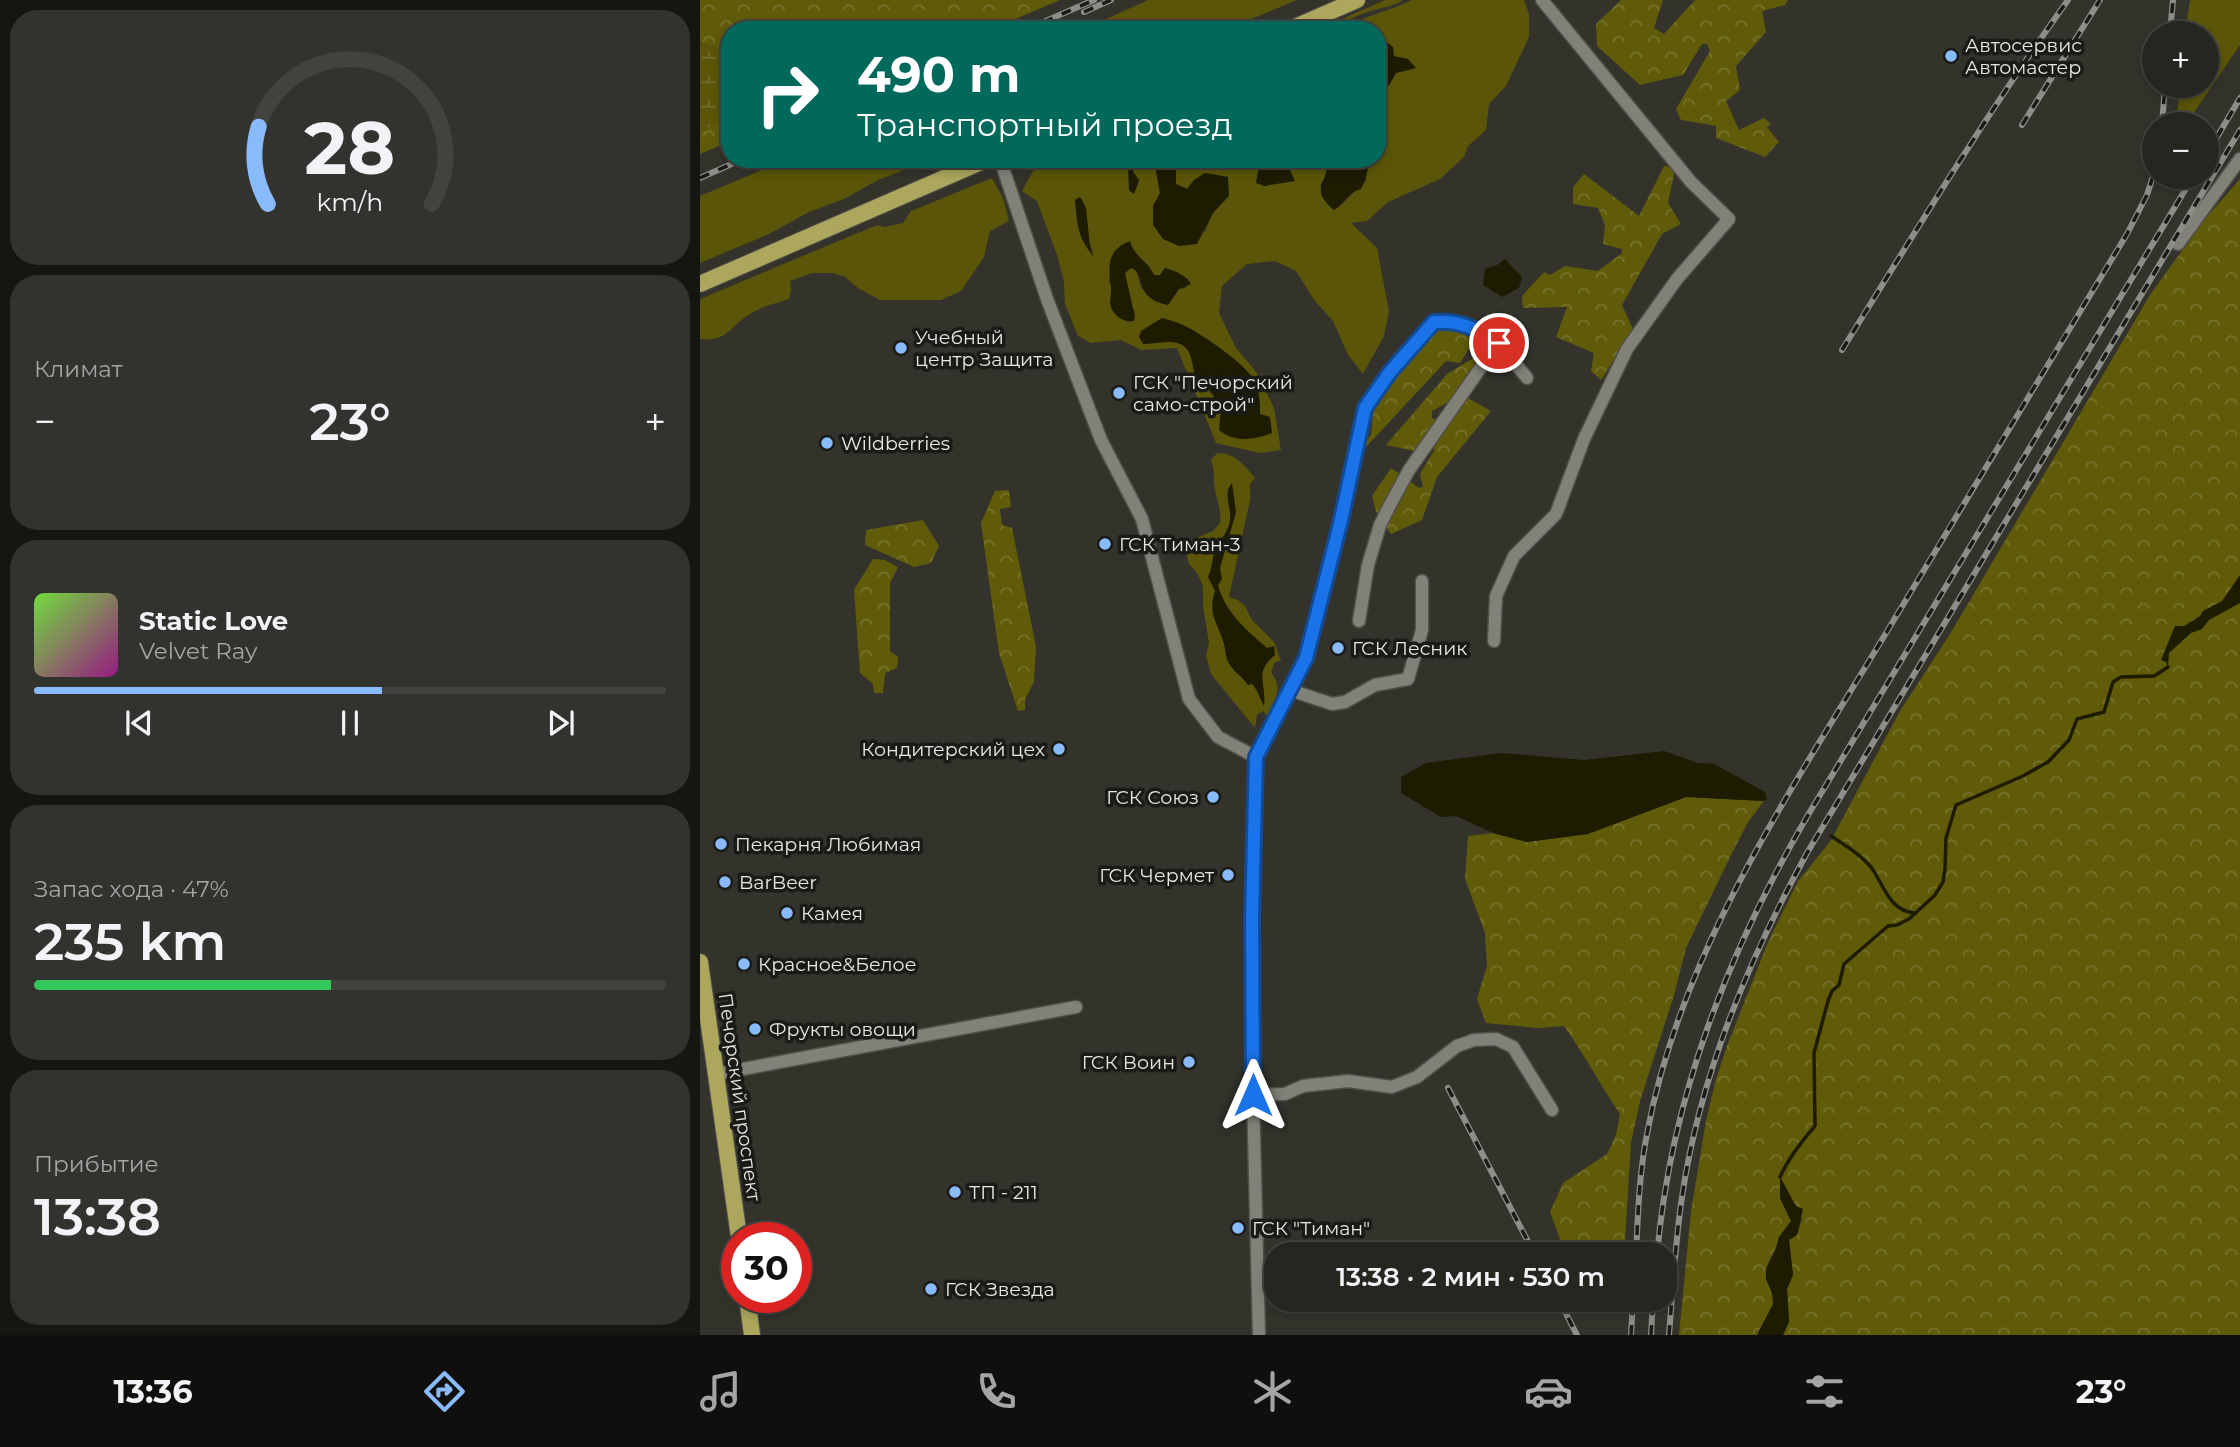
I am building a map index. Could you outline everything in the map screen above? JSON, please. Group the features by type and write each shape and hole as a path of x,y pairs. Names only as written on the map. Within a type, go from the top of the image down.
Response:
{"main road":[{"path":"1309,21 1357,0"},
{"path":"700,284 967,168"},
{"name":"Печорский проспект","path":"700,962 737,1222"},
{"path":"749,1313 752,1335"}],"street":[{"path":"1494,641 1496,596 1514,556 1556,514 1584,439 1627,349 1677,279 1729,219 1691,182 1542,0"},
{"path":"2178,244 2240,159"},
{"path":"1003,168 1047,299 1101,440 1142,519 1189,699 1218,737 1256,757"},
{"path":"1259,1335 1252,917 1256,757 1306,658 1341,520 1365,408 1390,372 1434,322 1452,321 1499,343 1527,378"},
{"path":"1359,621 1368,565 1380,525 1390,505 1409,470 1499,343"},
{"path":"1290,690 1332,704 1345,702 1375,685 1408,679 1422,630 1422,581"},
{"path":"716,1074 1076,1007"},
{"path":"1253,1095 1285,1094 1303,1086 1348,1081 1392,1087 1417,1077 1457,1046 1496,1039 1513,1047 1552,1110"}],"green space":[{"path":"700,0 1060,0 1011,21 721,21 721,50 700,42"},
{"path":"1148,0 1297,0 1247,21 1102,21"},
{"path":"1385,0 1403,0 1346,21 1337,21"},
{"path":"1412,0 1524,0 1529,14 1529,37 1506,86 1489,104 1486,130 1468,146 1464,157 1440,179 1388,202 1367,221 1351,223 1377,248 1389,311 1384,336 1363,374 1348,355 1333,321 1314,300 1296,271 1275,261 1247,264 1222,286 1219,313 1236,348 1257,373 1274,408 1281,450 1260,453 1216,443 1177,348 1141,350 1121,340 1091,343 1078,336 1065,304 1064,282 1057,255 1037,201 1022,191 1036,168 1128,168 1129,190 1134,194 1139,181 1134,168 1156,168 1160,193 1153,206 1205,232 1228,177 1205,173 1187,189 1176,184 1176,168 1258,168 1264,186 1280,182 1278,168 1328,168 1328,173 1320,185 1334,210 1366,181 1365,168 1386,168 1386,90 1396,73 1416,68 1394,56 1392,47 1386,42 1386,21 1359,21","holes":["1082,199 1089,241 1094,252 1078,229 1075,200","1131,246 1132,251 1149,266 1154,275 1160,275 1165,268 1188,279 1186,288 1179,289 1168,305 1157,301 1141,288 1136,270 1131,268 1125,273 1131,306 1135,312 1129,322 1113,309 1109,280","1194,332 1239,363 1253,378 1259,393 1260,414 1219,421 1219,406 1198,379 1187,350 1175,342 1153,344"]},
{"path":"1621,0 1663,0 1654,28 1664,34 1695,0 1788,0 1785,5 1762,11 1766,32 1736,66 1740,90 1726,101 1739,130 1764,118 1771,124 1767,127 1779,142 1765,157 1716,138 1716,126 1681,120 1676,109 1710,51 1707,44 1702,44 1683,75 1640,85 1597,46 1596,24"},
{"path":"2190,0 2240,0 2240,45 2219,76 2219,21 2187,21"},
{"path":"700,42 721,50 721,122 700,131"},
{"path":"2179,98 2204,98 2194,112 2177,112"},
{"path":"721,122 721,145 700,154 700,131"},
{"path":"1664,166 1671,167 1674,174 1668,203 1681,224 1662,234 1622,305 1633,329 1601,380 1591,371 1594,353 1556,337 1567,307 1523,308 1522,296 1544,272 1550,275 1565,266 1598,271 1622,253 1622,249 1603,244 1605,225 1598,208 1573,204 1573,187 1584,174 1639,216"},
{"path":"767,168 909,168 878,180 844,199 809,212 767,235 700,263 700,196"},
{"path":"992,178 1003,198 1009,221 990,231 984,257 961,291 941,300 880,300 845,277 832,273 812,273 790,281 789,299 756,311 717,338 700,339 700,299 877,225 885,227 903,223 911,211"},
{"path":"2240,179 2240,1335 1783,1335 1789,1321 1787,1289 1793,1275 1789,1239 1797,1235 1802,1219 1781,1178 1780,1198 1791,1221 1768,1264 1766,1277 1773,1305 1757,1335 1679,1335 1691,1211 1706,1121 1727,1046 1768,942 1798,881 1830,842 1900,711 1950,634 2150,295 2204,220"},
{"path":"1442,325 1460,327 1477,337 1460,363 1446,361 1365,448 1364,442 1371,435 1373,412 1392,379"},
{"path":"1480,354 1482,360 1458,397 1432,411 1432,418 1438,421 1466,397 1491,411 1437,477 1422,520 1391,534 1376,511 1372,496 1391,468 1419,488 1423,487 1420,474 1435,449 1415,451 1386,445 1447,374"},
{"path":"1217,453 1234,457 1255,478 1250,484 1250,500 1229,597 1245,606 1252,620 1274,642 1281,661 1275,662 1271,672 1277,685 1277,694 1268,717 1263,711 1257,715 1255,728 1211,674 1206,656 1209,643 1203,586 1189,564 1185,549 1187,542 1213,531 1220,523 1211,460"},
{"path":"1009,490 1011,507 1000,509 1002,525 1012,528 1036,647 1034,682 1025,699 1025,710 1018,711 999,653 981,523 995,491"},
{"path":"923,520 939,546 931,563 914,567 865,545 866,530"},
{"path":"873,559 885,560 898,567 890,583 890,651 898,657 897,668 885,673 883,693 874,693 873,684 860,673 854,590"},
{"path":"1686,797 1764,801 1748,822 1686,948 1640,1101 1631,1143 1625,1242 1561,1242 1550,1212 1563,1183 1607,1154 1616,1135 1620,1114 1564,1026 1538,1028 1486,1023 1477,999 1487,966 1485,933 1465,879 1468,836 1493,833 1527,842 1587,834"}],"shaded area":[{"path":"1386,42 1393,47 1394,56 1408,59 1416,68 1396,73 1386,90 1386,62"},
{"path":"1128,168 1134,168 1133,172 1139,180 1134,194 1129,190"},
{"path":"1156,168 1176,168 1176,184 1187,189 1205,173 1228,177 1229,196 1212,214 1197,244 1179,246 1163,239 1153,225 1153,206 1160,193"},
{"path":"1258,168 1289,168 1295,181 1264,186 1256,183"},
{"path":"1327,168 1368,168 1361,189 1334,210 1322,196"},
{"path":"1080,197 1086,208 1090,247 1094,257 1079,230 1075,200"},
{"path":"1130,241 1134,251 1154,275 1160,275 1165,268 1187,278 1191,284 1179,289 1168,305 1149,297 1139,275 1131,268 1125,273 1135,317 1134,321 1126,321 1111,307 1109,272 1113,254"},
{"path":"1505,259 1522,277 1519,288 1502,297 1483,285 1485,269"},
{"path":"1162,318 1201,335 1243,367 1255,382 1260,414 1270,417 1272,433 1238,439 1219,430 1221,413 1213,402 1214,395 1195,374 1190,354 1185,347 1174,342 1143,344 1139,337 1141,331"},
{"path":"1232,483 1236,512 1220,568 1222,579 1218,585 1221,595 1237,620 1267,648 1274,646 1275,655 1264,667 1262,679 1264,706 1254,686 1248,685 1228,663 1212,606 1215,591 1208,577 1215,550 1229,524 1228,492"},
{"path":"2240,575 2240,603 2209,620 2202,629 2191,633 2169,653 2168,667 2166,662 2161,660 2175,626 2184,626 2222,601"},
{"path":"1664,751 1698,763 1714,764 1765,792 1767,799 1686,797 1588,834 1527,842 1493,833 1456,816 1441,817 1401,793 1401,777 1426,763 1501,753 1584,760"},
{"path":"1780,1177 1796,1206 1803,1209 1797,1235 1789,1240 1793,1275 1787,1289 1789,1322 1783,1335 1757,1335 1773,1304 1766,1269 1779,1237 1791,1221 1780,1198"}],"waterway":[{"path":"1780,1177 1787,1163 1815,1126 1814,1053 1828,1001 1832,991 1839,985 1844,964 1888,926 1909,919 1935,895 1943,882 1946,838 1956,805 2048,762 2069,740 2077,719 2104,712 2113,682 2121,677 2154,676 2168,667"},
{"path":"1831,836 1867,862 1888,896 1899,908 1915,913"}],"railway":[{"path":"1046,21 1094,0"},
{"path":"1084,12 1111,0"},
{"path":"1842,350 1980,129 2068,0"},
{"path":"2022,125 2100,0"},
{"path":"2171,21 2173,0"},
{"path":"2163,112 2164,98"},
{"path":"2219,134 2240,98"},
{"path":"1669,1335 1676,1249 1690,1152 1714,1063 1746,977 1765,935 1807,853 2240,130"},
{"path":"700,178 723,168"},
{"path":"1637,1242 1644,1149 1663,1066 1685,1000 1713,936 1744,874 1813,752 2127,234 2149,189"},
{"path":"1659,1242 1675,1139 1690,1082 1729,973 1779,867 2186,189"},
{"path":"1448,1088 1528,1242"},
{"path":"1565,1312 1577,1335"},
{"path":"1631,1335 1632,1312"},
{"path":"1651,1335 1652,1312"}],"place":[{"name":"Автосервис Автомастер","path":"1951,56"},
{"name":"Учебный центр Защита","path":"901,348"},
{"name":"ГСК \"Печорский само-строй\"","path":"1119,393"},
{"name":"Wildberries","path":"827,443"},
{"name":"ГСК Тиман-3","path":"1105,544"},
{"name":"ГСК Лесник","path":"1338,648"},
{"name":"Кондитерский цех","path":"1059,749"},
{"name":"ГСК Союз","path":"1213,797"},
{"name":"Пекарня Любимая","path":"721,844"},
{"name":"ГСК Чермет","path":"1228,875"},
{"name":"BarBeer","path":"725,882"},
{"name":"Камея","path":"787,913"},
{"name":"Красное&Белое","path":"744,964"},
{"name":"Фрукты овощи","path":"755,1029"},
{"name":"ГСК Воин","path":"1189,1062"},
{"name":"ТП - 211","path":"955,1192"},
{"name":"ГСК \"Тиман\"","path":"1238,1228"},
{"name":"ГСК Звезда","path":"931,1289"}],"route":[{"path":"1253,1095 1252,917 1256,757 1306,658 1341,520 1365,408 1390,372 1434,322 1452,321 1499,343"}]}
